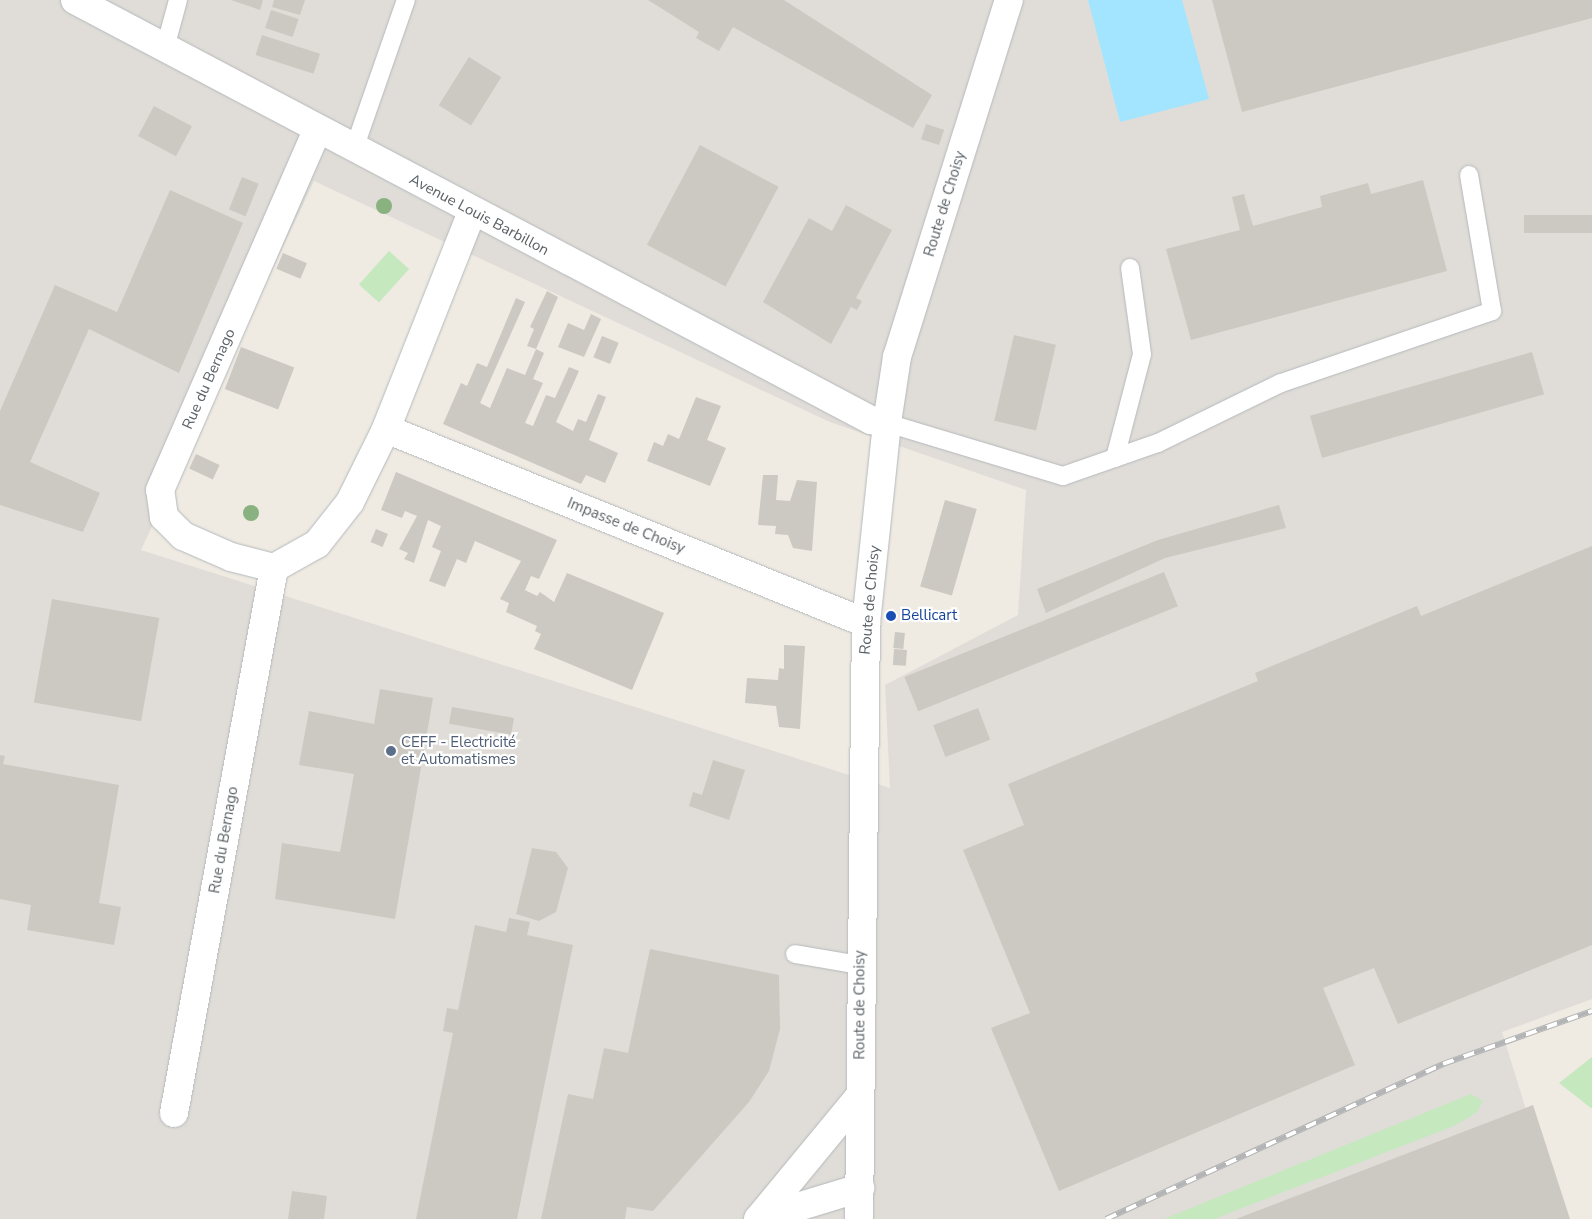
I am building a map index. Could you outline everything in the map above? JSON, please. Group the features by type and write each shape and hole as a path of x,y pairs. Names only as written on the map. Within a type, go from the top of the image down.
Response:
{"street":[{"name":"Avenue Louis Barbillon","path":"75,0 472,212 871,420 886,422"},
{"name":"Route de Choisy","path":"859,1219 860,965 866,623 886,422 898,357 1009,0"},
{"name":"Rue du Bernago","path":"174,1113 274,568 231,557 183,536 164,517 160,490 318,129"},
{"path":"274,568 317,544 350,502 386,429 472,212"},
{"name":"Impasse de Choisy","path":"386,429 866,623"},
{"path":"759,1218 859,1096"},
{"path":"759,1218 860,1188"}],"lane":[{"path":"165,48 178,0"},
{"path":"354,149 406,0"},
{"path":"886,422 1063,476 1158,443 1281,382 1492,311 1469,175"},
{"path":"1115,458 1142,354 1130,268"},
{"path":"795,954 860,965"}],"shaded area":[{"path":"0,0 1592,0 1592,999 1502,1032 1560,1219 0,1219","holes":["314,181 830,422 1026,490 1018,615 885,685 890,788 141,550"]}],"green space":[{"path":"389,251 409,269 379,303 359,284"},
{"path":"1592,1057 1592,1108 1591,1108 1559,1083"},
{"path":"1471,1094 1483,1101 1476,1113 1454,1126 1214,1219 1164,1219"}],"water":[{"path":"1088,0 1182,0 1209,99 1120,122"}],"building":[{"path":"231,0 263,0 260,10"},
{"path":"274,0 305,0 300,15 272,7"},
{"path":"648,0 784,0 932,95 913,128 733,27 719,51 696,38 699,32"},
{"path":"1212,0 1592,0 1592,18 1242,112"},
{"path":"271,10 299,19 293,37 265,28"},
{"path":"262,35 320,54 314,74 256,55"},
{"path":"469,57 501,77 471,125 439,105"},
{"path":"154,106 192,126 176,156 138,136"},
{"path":"926,124 944,130 939,145 921,139"},
{"path":"700,145 779,187 726,287 647,245"},
{"path":"242,177 259,184 246,216 229,209"},
{"path":"1423,180 1447,271 1191,340 1166,249 1240,230 1232,197 1244,194 1253,226 1322,207 1320,196 1368,183 1371,194"},
{"path":"170,190 243,223 179,373 89,329 30,462 100,493 83,532 0,505 0,411 55,285 117,312"},
{"path":"846,205 892,230 856,298 862,301 857,310 851,307 831,344 763,302 809,218 832,231"},
{"path":"1524,215 1592,215 1592,233 1524,233"},
{"path":"283,253 307,263 300,279 276,269"},
{"path":"547,291 558,297 536,349 527,346 534,329 530,327"},
{"path":"516,298 525,302 480,403 490,408 507,368 525,375 536,349 544,353 533,379 543,383 525,423 533,426 546,395 555,398 569,367 579,371 556,422 573,431 578,419 586,422 598,394 606,397 589,440 618,453 605,483 586,475 581,484 443,424 461,383 467,386 477,363 487,367"},
{"path":"591,314 601,319 584,357 558,347 568,323 584,330"},
{"path":"1014,335 1056,345 1036,430 994,421"},
{"path":"602,336 619,343 610,364 593,357"},
{"path":"241,347 294,367 278,409 225,389"},
{"path":"1532,352 1544,394 1322,458 1310,416"},
{"path":"696,397 721,406 707,440 726,448 710,486 647,461 654,442 663,446 668,434 679,439"},
{"path":"196,454 220,465 213,479 189,469"},
{"path":"396,472 557,540 539,579 531,576 525,590 537,596 540,592 554,602 567,573 664,613 632,690 534,649 541,634 535,631 537,626 506,612 509,603 500,599 521,561 475,541 466,563 457,559 445,587 429,581 441,551 432,547 441,526 428,520 414,563 404,559 408,553 399,549 417,516 405,511 402,518 381,510"},
{"path":"763,475 778,475 776,500 790,501 797,480 817,482 812,551 793,548 788,535 775,534 776,526 758,525"},
{"path":"945,500 977,509 952,596 920,587"},
{"path":"1279,505 1286,528 1165,558 1046,613 1037,589 1158,540"},
{"path":"376,529 388,534 382,547 371,542"},
{"path":"1592,546 1592,945 1398,1024 1374,968 1323,988 1355,1065 1059,1191 991,1028 1030,1013 963,850 1024,825 1008,784 1258,681 1255,673 1417,606 1421,616"},
{"path":"1164,572 1178,606 918,711 904,677"},
{"path":"52,599 159,618 141,721 34,702"},
{"path":"895,632 905,633 903,649 893,648"},
{"path":"784,645 805,646 800,729 779,727 776,706 745,703 747,678 778,680 779,668 784,669"},
{"path":"894,649 907,650 906,666 893,665"},
{"path":"380,689 433,698 395,919 275,899 282,843 340,852 354,774 299,765 309,711 374,724"},
{"path":"452,707 514,718 511,735 449,724"},
{"path":"978,708 990,740 945,757 933,725"},
{"path":"0,755 5,756 3,764 119,785 99,903 121,907 114,945 27,930 31,905 0,899"},
{"path":"713,760 745,770 729,820 689,806 693,792 702,795"},
{"path":"532,848 556,852 568,868 556,912 539,921 516,914"},
{"path":"509,918 530,922 527,935 573,945 517,1219 416,1219 453,1033 443,1031 447,1008 458,1010 475,925 506,932"},
{"path":"650,949 779,975 780,1029 769,1071 749,1102 653,1211 627,1207 625,1219 541,1219 568,1094 593,1099 604,1048 628,1053"},
{"path":"1533,1105 1570,1219 1236,1219"},
{"path":"292,1191 327,1196 324,1219 288,1219"}],"railway":[{"path":"1106,1219 1443,1064 1592,1011"}],"place":[{"name":"Bellicart","path":"891,616"},
{"name":"CEFF - Electricité et Automatismes","path":"391,751"}]}
